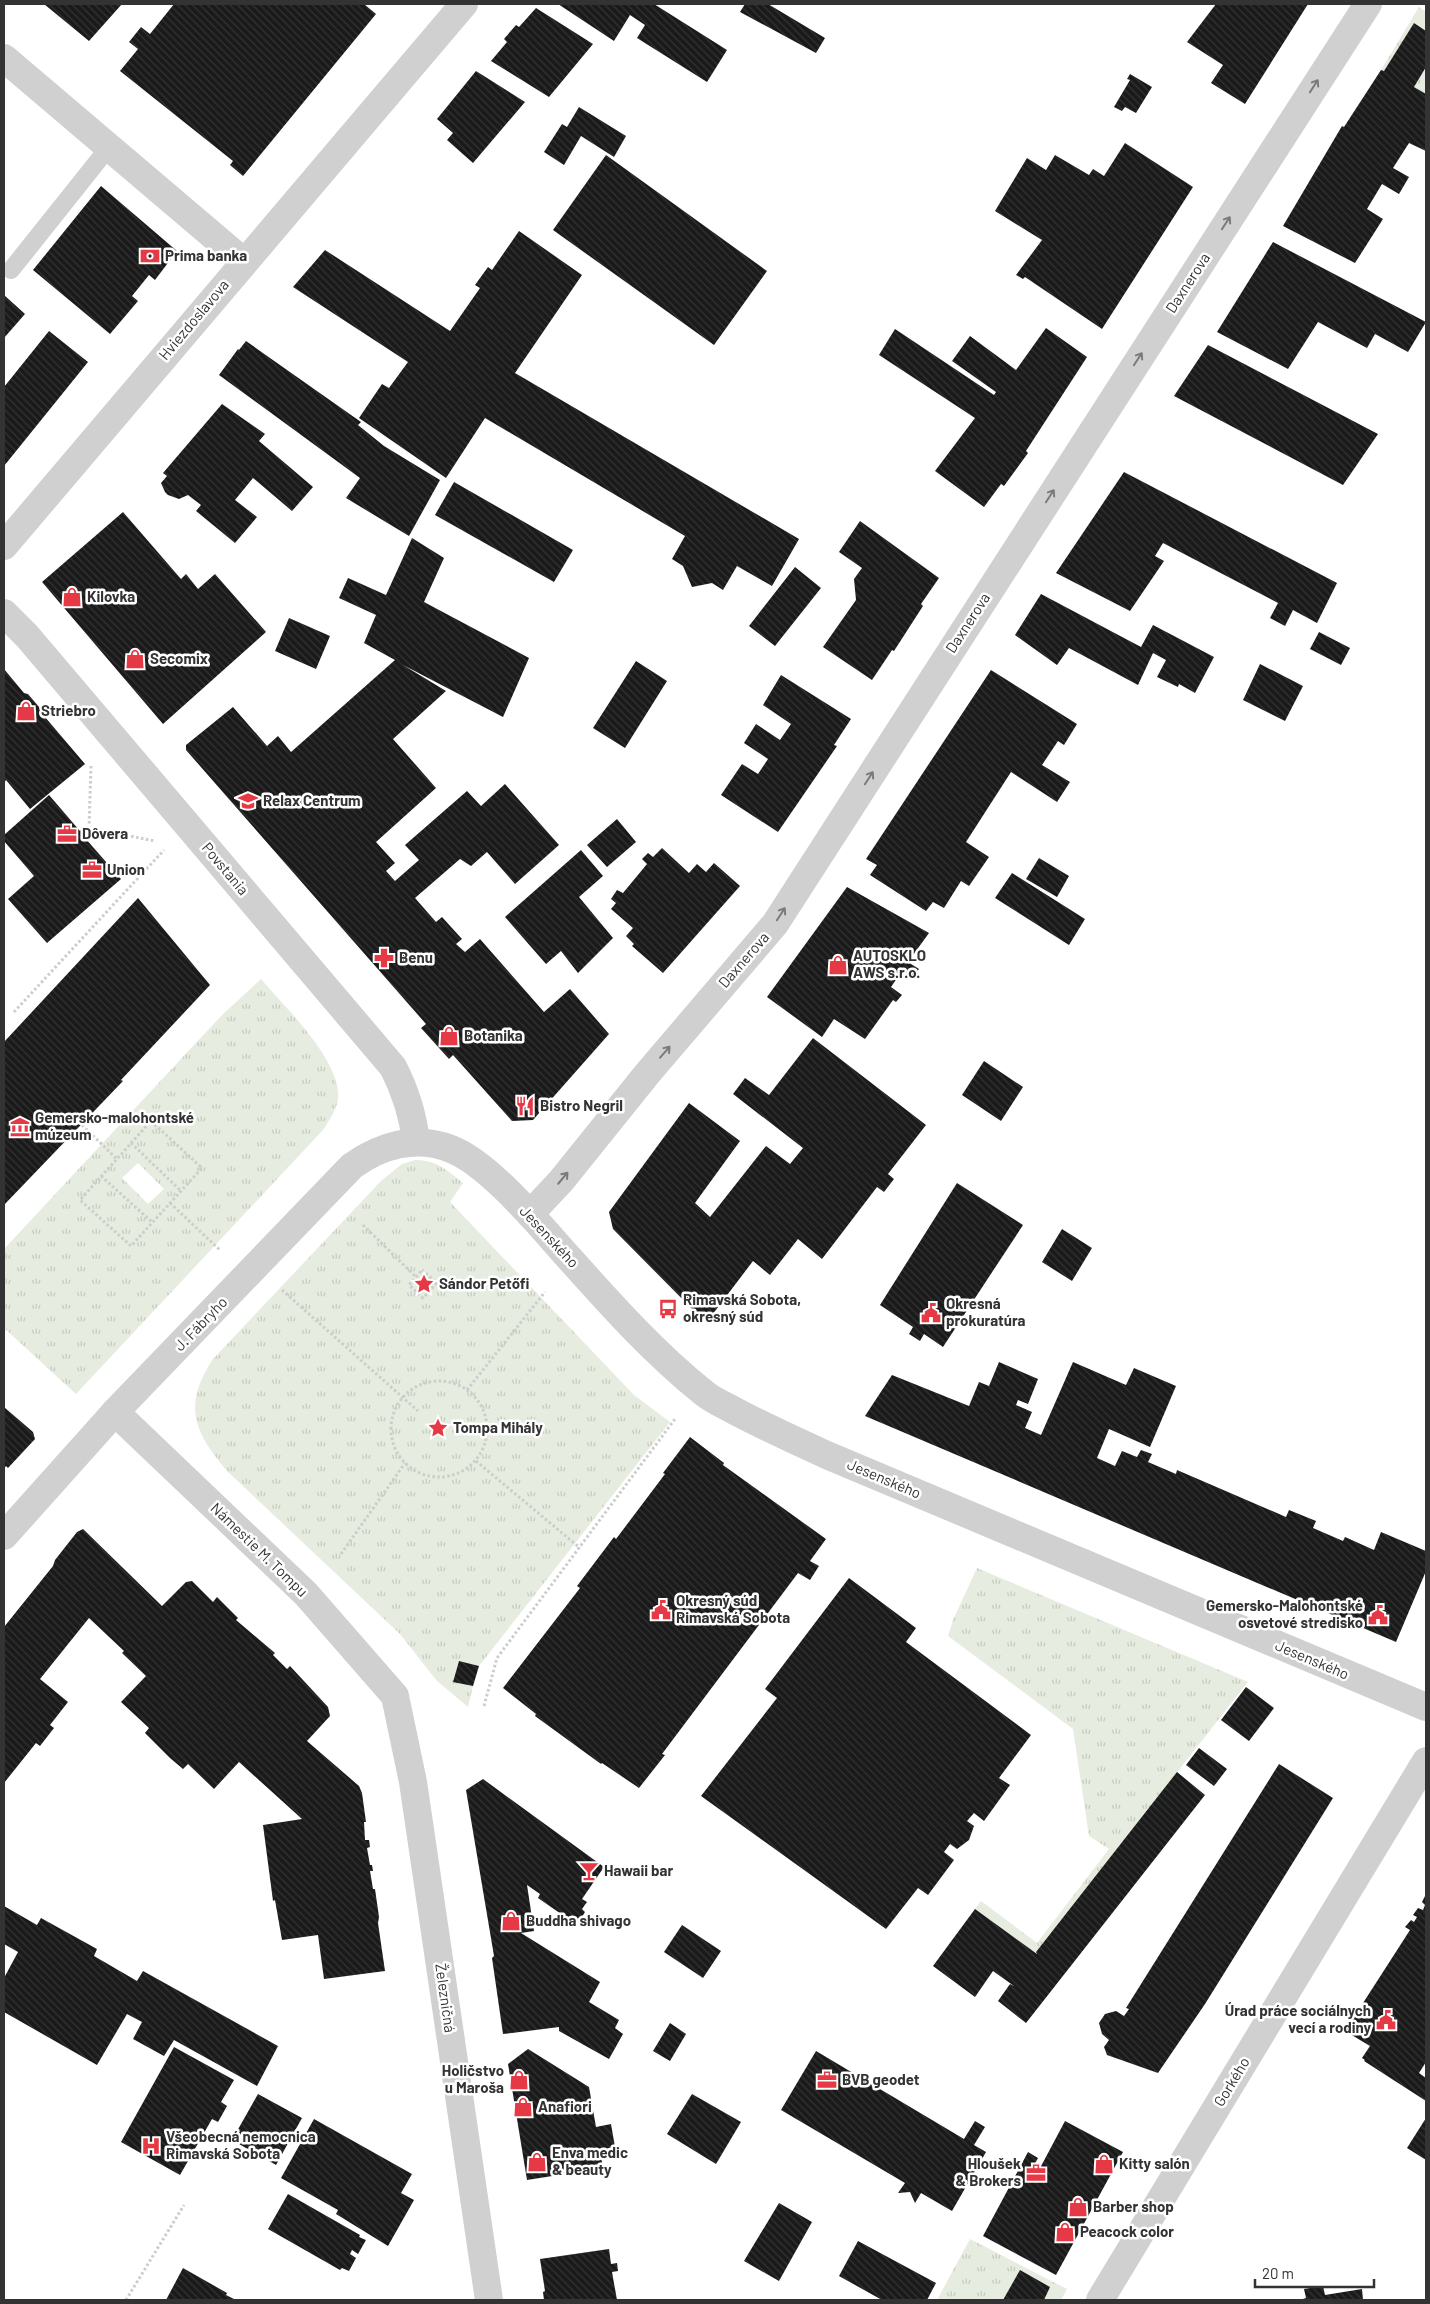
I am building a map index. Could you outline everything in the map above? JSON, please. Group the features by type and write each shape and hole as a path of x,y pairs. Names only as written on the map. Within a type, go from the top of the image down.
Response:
{"street":[{"name":"Hviezdoslavova","path":"4,546 464,4"},
{"name":"Daxnerova","path":"530,1214 561,1181 647,1074 775,924 1368,4"},
{"path":"4,58 244,262"},
{"name":"Povstania","path":"4,613 27,636 393,1067 404,1087 413,1117 416,1142"},
{"name":"Jesenského","path":"416,1142 452,1149 467,1158 530,1214 639,1333 705,1394 768,1429 829,1456 1426,1707"},
{"name":"J. Fábryho","path":"4,1536 115,1412 352,1166 366,1155 382,1148 399,1143 416,1142"},
{"name":"Námestie M. Tompu","path":"115,1412 306,1594 395,1696"},
{"name":"Železničná","path":"395,1696 413,1782 489,2300"},
{"name":"Gorkého","path":"1100,2300 1426,1761"}],"lane":[{"path":"11,270 109,147"}],"path":[{"path":"92,761 89,828 158,841"},
{"path":"14,1012 165,850"},
{"path":"151,1121 202,1168 130,1246 80,1200 131,1143 151,1121"},
{"path":"82,1124 116,1159"},
{"path":"131,1143 181,1191"},
{"path":"101,1176 152,1222"},
{"path":"170,1203 221,1251"},
{"path":"363,1225 416,1277"},
{"path":"422,1270 437,1283 423,1298 408,1284 416,1277 422,1270"},
{"path":"282,1290 418,1411"},
{"path":"467,1390 546,1292"},
{"path":"438,1381 448,1382 467,1390 479,1401 486,1416 488,1432 484,1447 476,1461 466,1470 454,1476 441,1478 427,1476 404,1463 394,1443 392,1432 395,1410 403,1397 417,1386 438,1381"},
{"path":"484,1706 498,1658 675,1419"},
{"path":"476,1461 580,1548"},
{"path":"341,1554 404,1463"},
{"path":"126,2300 184,2205"}],"green space":[{"path":"1419,7 1426,12 1426,31 1414,23 1384,71 1381,70"},
{"path":"1426,67 1426,94 1414,87"},
{"path":"261,979 319,1047 335,1078 338,1092 336,1107 323,1130 76,1394 4,1328 4,1249 221,1016","holes":["138,1163 164,1189 148,1204 122,1178"]},
{"path":"415,1160 435,1164 463,1183 450,1202 634,1395 670,1422 479,1666 459,1661 453,1681 473,1686 468,1707 437,1681 400,1634 228,1472 207,1444 196,1418 197,1391 213,1359 381,1181 402,1164"},
{"path":"977,1568 1248,1682 1035,1953 975,1909 981,1901 1037,1943 1109,1849 1089,1836 1073,1729 948,1636 953,1620"},
{"path":"970,2239 1067,2289 1061,2300 1044,2300 1050,2287 1020,2270 1003,2300 937,2300"}],"building":[{"path":"44,4 122,4 89,41"},
{"path":"174,4 364,4 376,14 243,176 230,165 233,161 120,71 138,49 129,42 141,27 150,34"},
{"path":"558,4 654,4 727,50 707,82 637,38 645,25 630,15 614,41"},
{"path":"745,4 768,4 825,38 816,53 740,12"},
{"path":"1216,4 1308,4 1245,104 1211,83 1223,65 1187,42"},
{"path":"536,8 593,44 549,97 491,61 507,42 504,39 516,25 519,27"},
{"path":"1414,23 1426,31 1426,67 1414,87 1426,94 1426,151 1409,143 1393,168 1409,177 1399,194 1382,184 1367,209 1383,219 1355,263 1283,226 1342,126 1344,127 1381,70 1384,71"},
{"path":"476,71 525,102 473,163 447,140 453,133 437,119"},
{"path":"1130,74 1152,87 1136,113 1125,107 1122,111 1114,107 1130,80 1127,79"},
{"path":"579,107 626,136 614,157 581,136 564,165 544,152 562,124 567,127"},
{"path":"1125,143 1193,187 1102,329 1025,277 1023,279 1016,275 1042,240 995,211 1027,158 1046,170 1055,155 1089,175 1093,169 1104,176"},
{"path":"606,155 767,271 714,345 553,230"},
{"path":"101,186 177,251 155,280 149,275 132,296 138,301 110,334 33,270"},
{"path":"519,231 582,275 515,373 799,539 772,586 737,566 723,590 712,583 692,587 683,566 672,559 685,536 485,418 446,478 359,418 382,384 389,388 408,362 293,287 325,250 450,331 480,288 475,285 488,267 492,270"},
{"path":"1273,242 1426,322 1408,352 1375,334 1367,348 1318,322 1288,369 1217,332"},
{"path":"4,295 25,314 4,338"},
{"path":"1046,328 1087,357 1026,451 1028,453 1004,486 1001,484 984,507 935,471 975,418 879,355 895,329 994,395 996,392 952,361 970,336 1016,370"},
{"path":"49,331 88,362 4,466 4,387"},
{"path":"246,341 361,422 358,425 384,446 440,480 409,536 346,498 360,478 219,375"},
{"path":"1208,345 1378,434 1343,485 1174,396"},
{"path":"222,404 265,434 259,441 313,487 292,511 253,478 235,500 257,517 235,543 196,511 201,505 188,495 179,499 168,495 161,483 167,476 163,473"},
{"path":"1124,472 1337,583 1317,623 1293,610 1285,626 1270,618 1278,603 1163,543 1155,556 1164,561 1130,611 1056,573"},
{"path":"454,482 573,550 554,582 435,515"},
{"path":"123,512 181,579 186,574 198,589 215,574 266,632 163,724 42,582"},
{"path":"860,521 939,578 921,604 923,606 894,651 892,650 872,680 823,647 856,600 854,579 862,568 839,552"},
{"path":"412,538 444,558 424,602 529,658 503,717 403,665 446,691 393,739 436,788 376,842 395,863 386,871 395,881 419,860 405,845 467,791 481,806 505,784 559,845 515,884 487,852 471,866 460,859 415,898 436,922 442,917 462,939 456,944 465,952 480,939 544,1012 570,989 609,1034 533,1120 512,1121 453,1055 449,1059 421,1028 426,1024 186,750 186,745 233,707 267,746 278,736 291,752 395,660 364,643 376,615 339,598 348,578 386,595"},
{"path":"795,567 821,588 775,646 749,626"},
{"path":"1041,594 1141,647 1153,625 1214,657 1195,693 1179,684 1178,687 1157,677 1166,660 1153,653 1138,685 1069,648 1057,665 1015,635"},
{"path":"289,618 330,636 316,669 275,651"},
{"path":"1319,632 1350,648 1341,665 1310,649"},
{"path":"636,661 667,681 625,748 593,728"},
{"path":"1260,664 1303,686 1285,721 1243,700"},
{"path":"4,669 24,693 28,694 85,764 30,809 6,780 4,783"},
{"path":"991,670 1077,724 1064,745 1058,741 1042,765 1070,782 1057,802 1011,772 966,842 989,857 969,886 961,881 944,908 933,902 926,911 870,875 877,865 866,859"},
{"path":"781,675 851,719 834,745 837,746 778,832 721,795 742,764 758,774 768,759 744,743 756,724 780,740 791,724 763,705"},
{"path":"49,795 80,831 82,828 88,836 85,838 121,879 47,943 8,899 34,876 4,841 4,835"},
{"path":"617,819 636,842 607,867 587,845"},
{"path":"662,848 689,873 697,864 706,872 714,863 740,886 663,973 632,946 634,944 626,936 633,928 611,909 616,903 611,899 617,890 623,893 647,864 642,859 648,853 653,857"},
{"path":"581,850 603,876 579,897 613,938 578,973 561,951 546,964 505,917"},
{"path":"1039,858 1069,876 1057,897 1026,879"},
{"path":"1012,873 1085,919 1069,945 995,898"},
{"path":"847,887 929,933 908,962 919,969 912,978 902,971 891,987 902,995 896,1002 893,1000 865,1039 834,1019 822,1037 767,997"},
{"path":"138,898 210,985 121,1080 123,1081 4,1205 4,1042"},
{"path":"813,1038 926,1125 888,1174 894,1179 884,1192 877,1187 822,1259 798,1239 770,1275 753,1261 706,1323 613,1229 609,1212 689,1103 740,1141 695,1203 710,1217 766,1146 790,1164 803,1148 733,1094 745,1078 769,1095"},
{"path":"984,1061 1023,1087 1001,1121 962,1095"},
{"path":"957,1183 1023,1225 943,1347 924,1334 920,1341 909,1334 913,1327 880,1305"},
{"path":"1062,1229 1092,1248 1072,1281 1042,1262"},
{"path":"999,1362 1038,1379 1028,1404 1018,1400 1016,1405 1032,1412 1025,1428 1041,1435 1073,1362 1126,1385 1134,1368 1176,1386 1150,1447 1109,1429 1097,1458 1115,1466 1122,1451 1137,1457 1141,1450 1152,1454 1148,1462 1176,1474 1177,1470 1286,1517 1289,1510 1316,1521 1313,1528 1343,1541 1345,1537 1374,1550 1381,1532 1426,1551 1426,1571 1396,1642 865,1416 892,1375 969,1406 979,1382 989,1386"},
{"path":"4,1407 33,1432 35,1439 8,1468 6,1466 4,1469"},
{"path":"690,1437 724,1463 723,1465 826,1539 810,1561 819,1566 810,1580 798,1573 662,1754 665,1755 639,1788 601,1764 535,1716 536,1714 503,1688 580,1588 577,1586 614,1537 616,1539 665,1474 663,1473"},
{"path":"83,1529 162,1606 186,1582 192,1581 213,1602 217,1597 238,1618 236,1620 275,1653 273,1655 287,1669 290,1666 328,1707 330,1716 307,1741 359,1786 362,1793 366,1822 364,1822 365,1840 369,1840 370,1847 367,1848 373,1871 370,1871 373,1889 375,1889 385,1971 324,1979 318,1935 282,1940 275,1900 273,1901 263,1825 302,1819 239,1762 214,1789 188,1764 183,1769 170,1758 145,1733 149,1728 121,1702 146,1676 122,1653 124,1651 89,1618 40,1679 68,1702 50,1725 54,1728 40,1746 36,1743 4,1783 4,1627 53,1566 55,1560 77,1532"},
{"path":"849,1578 916,1628 906,1642 1031,1735 999,1778 1010,1785 984,1821 974,1813 967,1821 974,1826 969,1840 957,1849 950,1844 944,1852 954,1860 928,1895 918,1888 886,1929 701,1796 777,1698 765,1689"},
{"path":"459,1661 479,1666 473,1686 453,1682"},
{"path":"1246,1687 1274,1708 1249,1741 1221,1720"},
{"path":"1199,1748 1227,1769 1214,1786 1186,1765"},
{"path":"1279,1764 1333,1798 1205,2004 1158,2073 1107,2055 1104,2047 1109,2040 1102,2034 1099,2023 1105,2014 1116,2011 1124,2016 1129,2009 1126,2008"},
{"path":"1177,1772 1205,1795 1026,2023 998,2001 1010,1984 1014,1986 993,1971 975,1997 933,1966 975,1909 1037,1954 1036,1952"},
{"path":"483,1779 604,1867 582,1899 587,1902 582,1909 585,1912 577,1925 538,1898 540,1894 527,1885 534,1931 521,1933 600,1982 589,2002 619,2020 615,2028 623,2034 609,2059 559,2031 559,2027 503,2034 492,1958 494,1956 466,1790"},
{"path":"1426,1894 1426,2062 1419,2073 1426,2078 1426,2101 1364,2061 1362,2058 1370,2046 1345,2031 1410,1930 1405,1927 1411,1920 1414,1922 1417,1917 1413,1915 1418,1908 1423,1910 1425,1905 1422,1902"},
{"path":"4,1906 37,1925 41,1918 97,1949 94,1956 137,1981 143,1971 278,2046 257,2086 174,2040 164,2056 133,2039 142,2022 127,2014 97,2065 4,2012 4,1978 18,1952 4,1944"},
{"path":"682,1925 721,1951 703,1978 664,1952"},
{"path":"670,2023 686,2034 670,2061 653,2051"},
{"path":"174,2047 234,2080 221,2102 227,2106 218,2122 212,2119 180,2175 121,2142"},
{"path":"528,2049 589,2087 596,2127 611,2124 615,2147 600,2150 603,2168 527,2180 508,2064"},
{"path":"816,2051 964,2139 975,2121 985,2127 974,2145 986,2152 952,2211 921,2193 915,2203 910,2192 898,2193 905,2183 781,2110"},
{"path":"258,2094 302,2118 276,2165 232,2140"},
{"path":"692,2094 741,2122 716,2164 667,2134"},
{"path":"1426,2118 1426,2160 1407,2148"},
{"path":"314,2119 412,2174 401,2193 414,2200 388,2246 336,2214 338,2210 281,2178"},
{"path":"1065,2121 1123,2152 1056,2275 983,2236 1028,2152 1038,2158 1033,2167 1039,2170"},
{"path":"288,2194 366,2240 358,2254 352,2250 350,2254 356,2258 349,2271 342,2268 340,2270 268,2229"},
{"path":"779,2203 812,2222 779,2281 744,2261"},
{"path":"858,2241 936,2283 927,2300 882,2300 839,2276"},
{"path":"609,2249 611,2264 617,2263 618,2271 612,2272 617,2300 544,2300 543,2292 545,2291 540,2259"},
{"path":"183,2268 227,2293 226,2295 236,2300 166,2300"},
{"path":"1020,2270 1050,2287 1044,2300 1003,2300"},
{"path":"1323,2286 1325,2295 1362,2289 1363,2300 1300,2300 1306,2298 1304,2289"}],"place":[{"name":"Prima banka","path":"150,256"},
{"name":"Kilovka","path":"72,597"},
{"name":"Secomix","path":"135,659"},
{"name":"Striebro","path":"26,711"},
{"name":"Relax Centrum","path":"248,801"},
{"name":"Dôvera","path":"67,834"},
{"name":"Union","path":"92,870"},
{"name":"Benu","path":"384,958"},
{"name":"AUTOSKLO AWS s.r.o.","path":"838,965"},
{"name":"Botanika","path":"449,1036"},
{"name":"Bistro Negril","path":"525,1106"},
{"name":"Gemersko-malohontské múzeum","path":"20,1127"},
{"name":"Sándor Petőfi","path":"424,1284"},
{"name":"Rimavská Sobota, okresný súd","path":"668,1309"},
{"name":"Okresná prokuratúra","path":"931,1313"},
{"name":"Tompa Mihály","path":"438,1428"},
{"name":"Okresný súd Rimavská Sobota","path":"661,1610"},
{"name":"Gemersko-Malohontské osvetové stredisko","path":"1378,1615"},
{"name":"Hawaii bar","path":"589,1871"},
{"name":"Buddha shivago","path":"511,1921"},
{"name":"Úrad práce sociálnych vecí a rodiny","path":"1386,2020"},
{"name":"Holičstvo u Maroša","path":"519,2080"},
{"name":"BVB geodet","path":"827,2080"},
{"name":"Anafiori","path":"523,2107"},
{"name":"Všeobecná nemocnica Rimavská Sobota","path":"151,2146"},
{"name":"Enva medic & beauty","path":"537,2162"},
{"name":"Kitty salón","path":"1104,2164"},
{"name":"Hloušek & Brokers","path":"1036,2173"},
{"name":"Barber shop","path":"1078,2207"},
{"name":"Peacock color","path":"1065,2232"}]}
